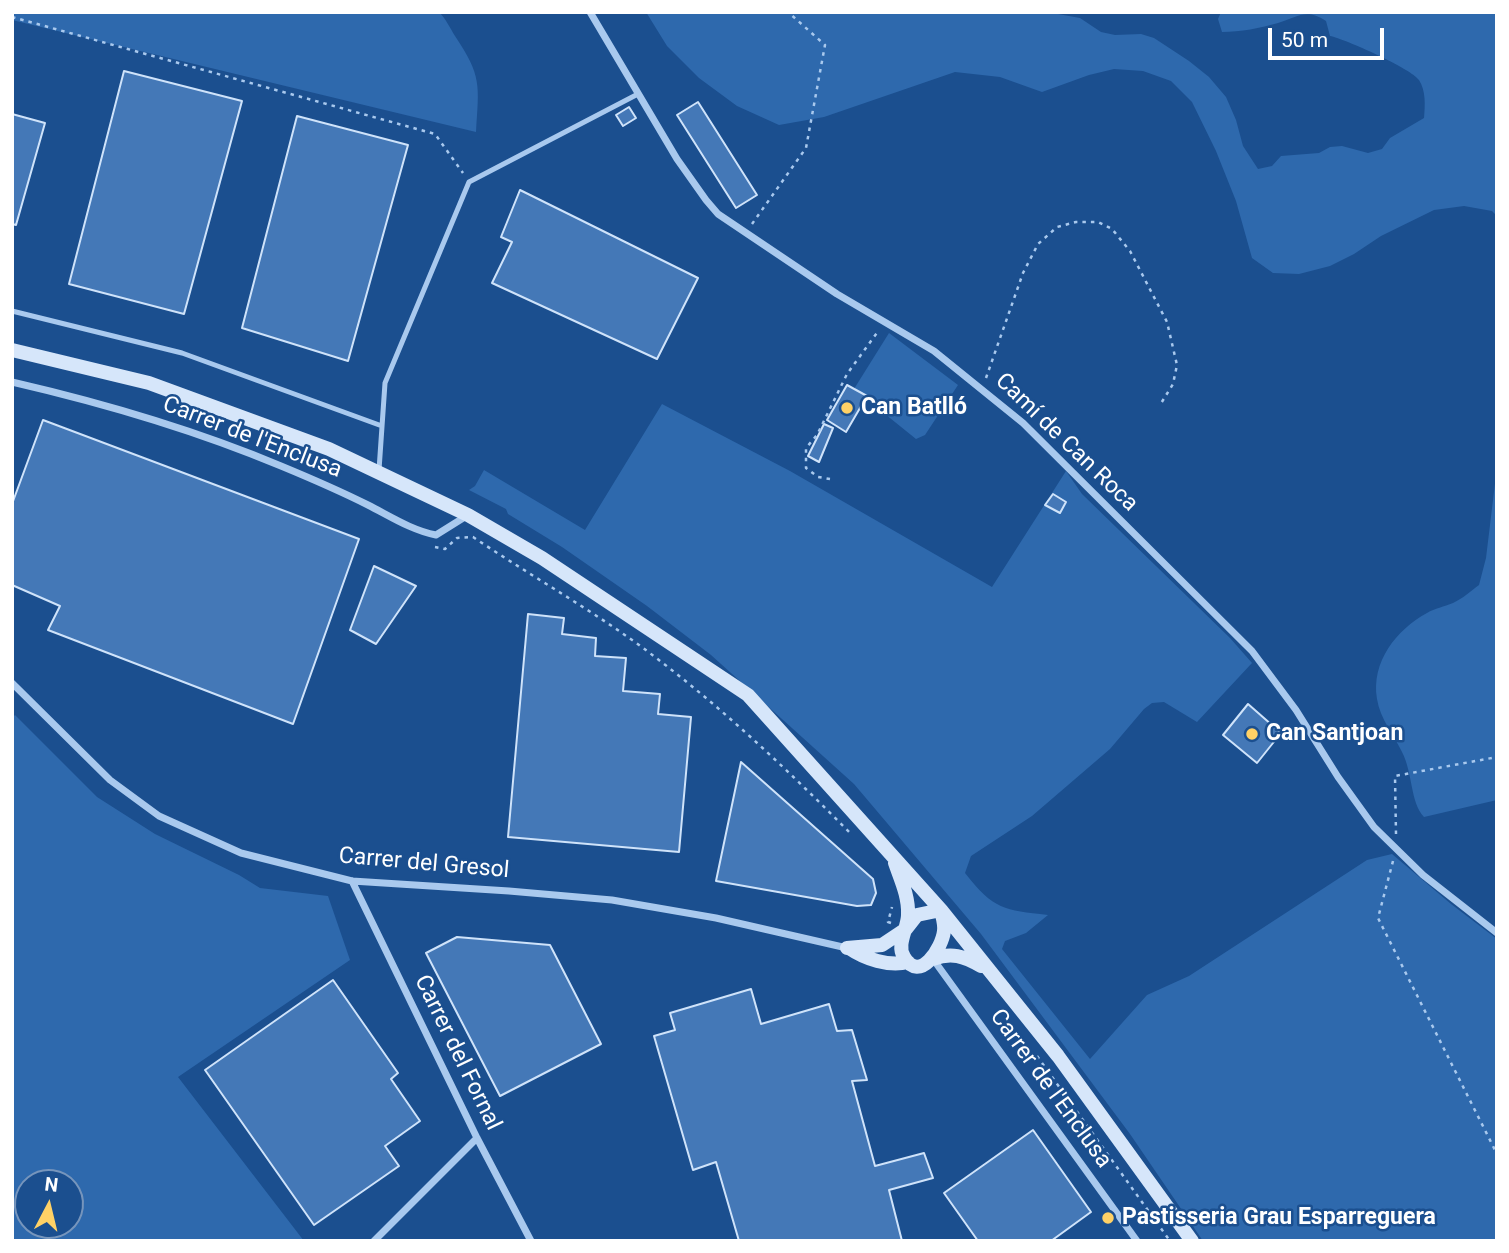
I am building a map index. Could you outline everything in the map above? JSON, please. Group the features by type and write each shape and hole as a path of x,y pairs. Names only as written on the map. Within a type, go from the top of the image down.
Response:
{"street":[{"name":"Camí de Can Roca","path":"590,12 638,94 706,200 718,214 837,293 934,351 978,385 1043,443 1252,651 1296,710 1360,809 1396,850 1423,875 1497,933"},
{"path":"12,350 149,383 329,449 468,515 542,558 748,695 940,909 1058,1056 1192,1241"},
{"name":"Carrer de l'Enclusa","path":"12,382 99,404 191,433 279,466 366,504 419,531 436,534 468,515"},
{"name":"Carrer del Gresol","path":"12,683 110,780 159,816 241,853 352,881 612,901 716,918 848,948"},
{"path":"892,855 908,905 901,949 908,962"},
{"name":"Carrer del Fornal","path":"352,881 477,1138 531,1241"},
{"path":"848,948 882,945 906,929 916,915 940,909"},
{"path":"933,960 944,933 940,909"},
{"path":"848,948 860,955 899,964 908,962 919,965 946,954 954,955 987,969"},
{"name":"Carrer de l'Enclusa","path":"933,960 1136,1241"},
{"path":"374,1241 477,1138"}],"lane":[{"path":"379,473 385,383 469,182 638,94"},
{"path":"12,312 182,353 382,426"}],"path":[{"path":"746,232 806,148 809,135 825,45 788,12"},
{"path":"12,17 435,134 469,182"},
{"path":"978,385 986,378 1023,273 1038,244 1057,227 1076,222 1098,222 1112,229 1129,251 1167,322 1177,365 1173,384 1160,405"},
{"path":"830,479 818,477 806,468 806,448 817,435 847,374 886,322"},
{"path":"430,544 445,549 457,538 473,537 578,602 658,660 725,715 854,837"},
{"path":"1497,757 1395,776 1396,850 1378,918 1497,1154"},
{"path":"893,900 888,922 906,929"},
{"path":"1035,1053 1170,1241"}],"shaded area":[{"path":"12,12 439,12 464,50 477,81 476,132 12,20"},
{"path":"646,12 1047,12 1080,18 1101,32 1115,35 1141,34 1154,38 1209,77 1226,97 1243,146 1258,169 1272,166 1281,156 1319,153 1330,147 1342,146 1368,153 1382,149 1390,138 1424,118 1423,89 1414,75 1392,62 1330,36 1326,21 1319,17 1307,14 1258,28 1222,32 1218,19 1221,12 1497,12 1497,216 1492,211 1464,206 1434,210 1381,236 1330,266 1299,274 1273,273 1252,258 1236,201 1216,151 1192,102 1171,81 1143,71 1114,69 1042,92 1000,77 955,72 824,117 779,125 737,106 699,78 667,46"},
{"path":"889,333 958,385 925,435 916,439 854,389"},
{"path":"662,404 790,471 992,587 1066,471 1082,494 1230,638 1252,663 1197,722 1164,702 1152,703 1110,749 1032,816 971,856 965,873 992,901 1021,912 1048,915 1026,933 1005,941 1002,949 1090,1059 1147,995 1189,976 1367,860 1392,854 1497,939 1497,1241 1203,1241 1130,1134 981,934 854,784 711,655 647,606 562,547 508,514 506,509 469,490 475,486 484,470 585,530"},
{"path":"1497,467 1497,800 1424,817 1416,803 1406,760 1379,706 1376,685 1378,672 1388,648 1405,628 1430,611 1456,601 1479,585 1486,558"},
{"path":"15,715 97,797 155,834 260,888 328,896 350,960 178,1077 304,1241 12,1241 12,718"}],"building":[{"path":"124,71 242,101 184,314 69,284"},
{"path":"698,102 757,195 736,208 677,115"},
{"path":"629,107 636,118 623,126 616,115"},
{"path":"12,114 45,123 16,225 12,224"},
{"path":"297,116 408,145 348,361 242,328"},
{"path":"520,190 698,278 657,359 492,283 512,242 501,237"},
{"name":"Can Batlló","path":"847,385 867,396 846,432 827,420"},
{"path":"43,420 359,539 293,724 48,630 60,606 12,585 12,504"},
{"path":"824,424 833,428 819,462 808,456"},
{"path":"1053,494 1066,502 1060,513 1045,505"},
{"path":"374,566 416,586 376,644 350,630"},
{"path":"528,614 564,618 562,634 596,638 595,656 626,658 623,691 660,694 658,714 691,717 679,852 508,837"},
{"name":"Can Santjoan","path":"1248,704 1281,733 1257,763 1223,735"},
{"path":"741,762 873,879 876,893 871,905 857,906 716,881"},
{"path":"457,937 550,945 601,1044 500,1096 426,953"},
{"path":"333,980 398,1073 391,1079 420,1121 385,1146 399,1166 314,1225 205,1070"},
{"path":"751,989 761,1024 829,1004 837,1031 852,1030 867,1080 852,1081 875,1166 924,1153 933,1178 889,1190 902,1241 739,1241 716,1162 693,1170 654,1036 675,1030 670,1013"},
{"path":"1033,1130 1091,1212 1051,1241 978,1241 944,1193"}],"place":[{"name":"Can Batlló","path":"847,408"},
{"name":"Can Santjoan","path":"1252,734"},
{"name":"Pastisseria Grau Esparreguera","path":"1108,1218"}]}
